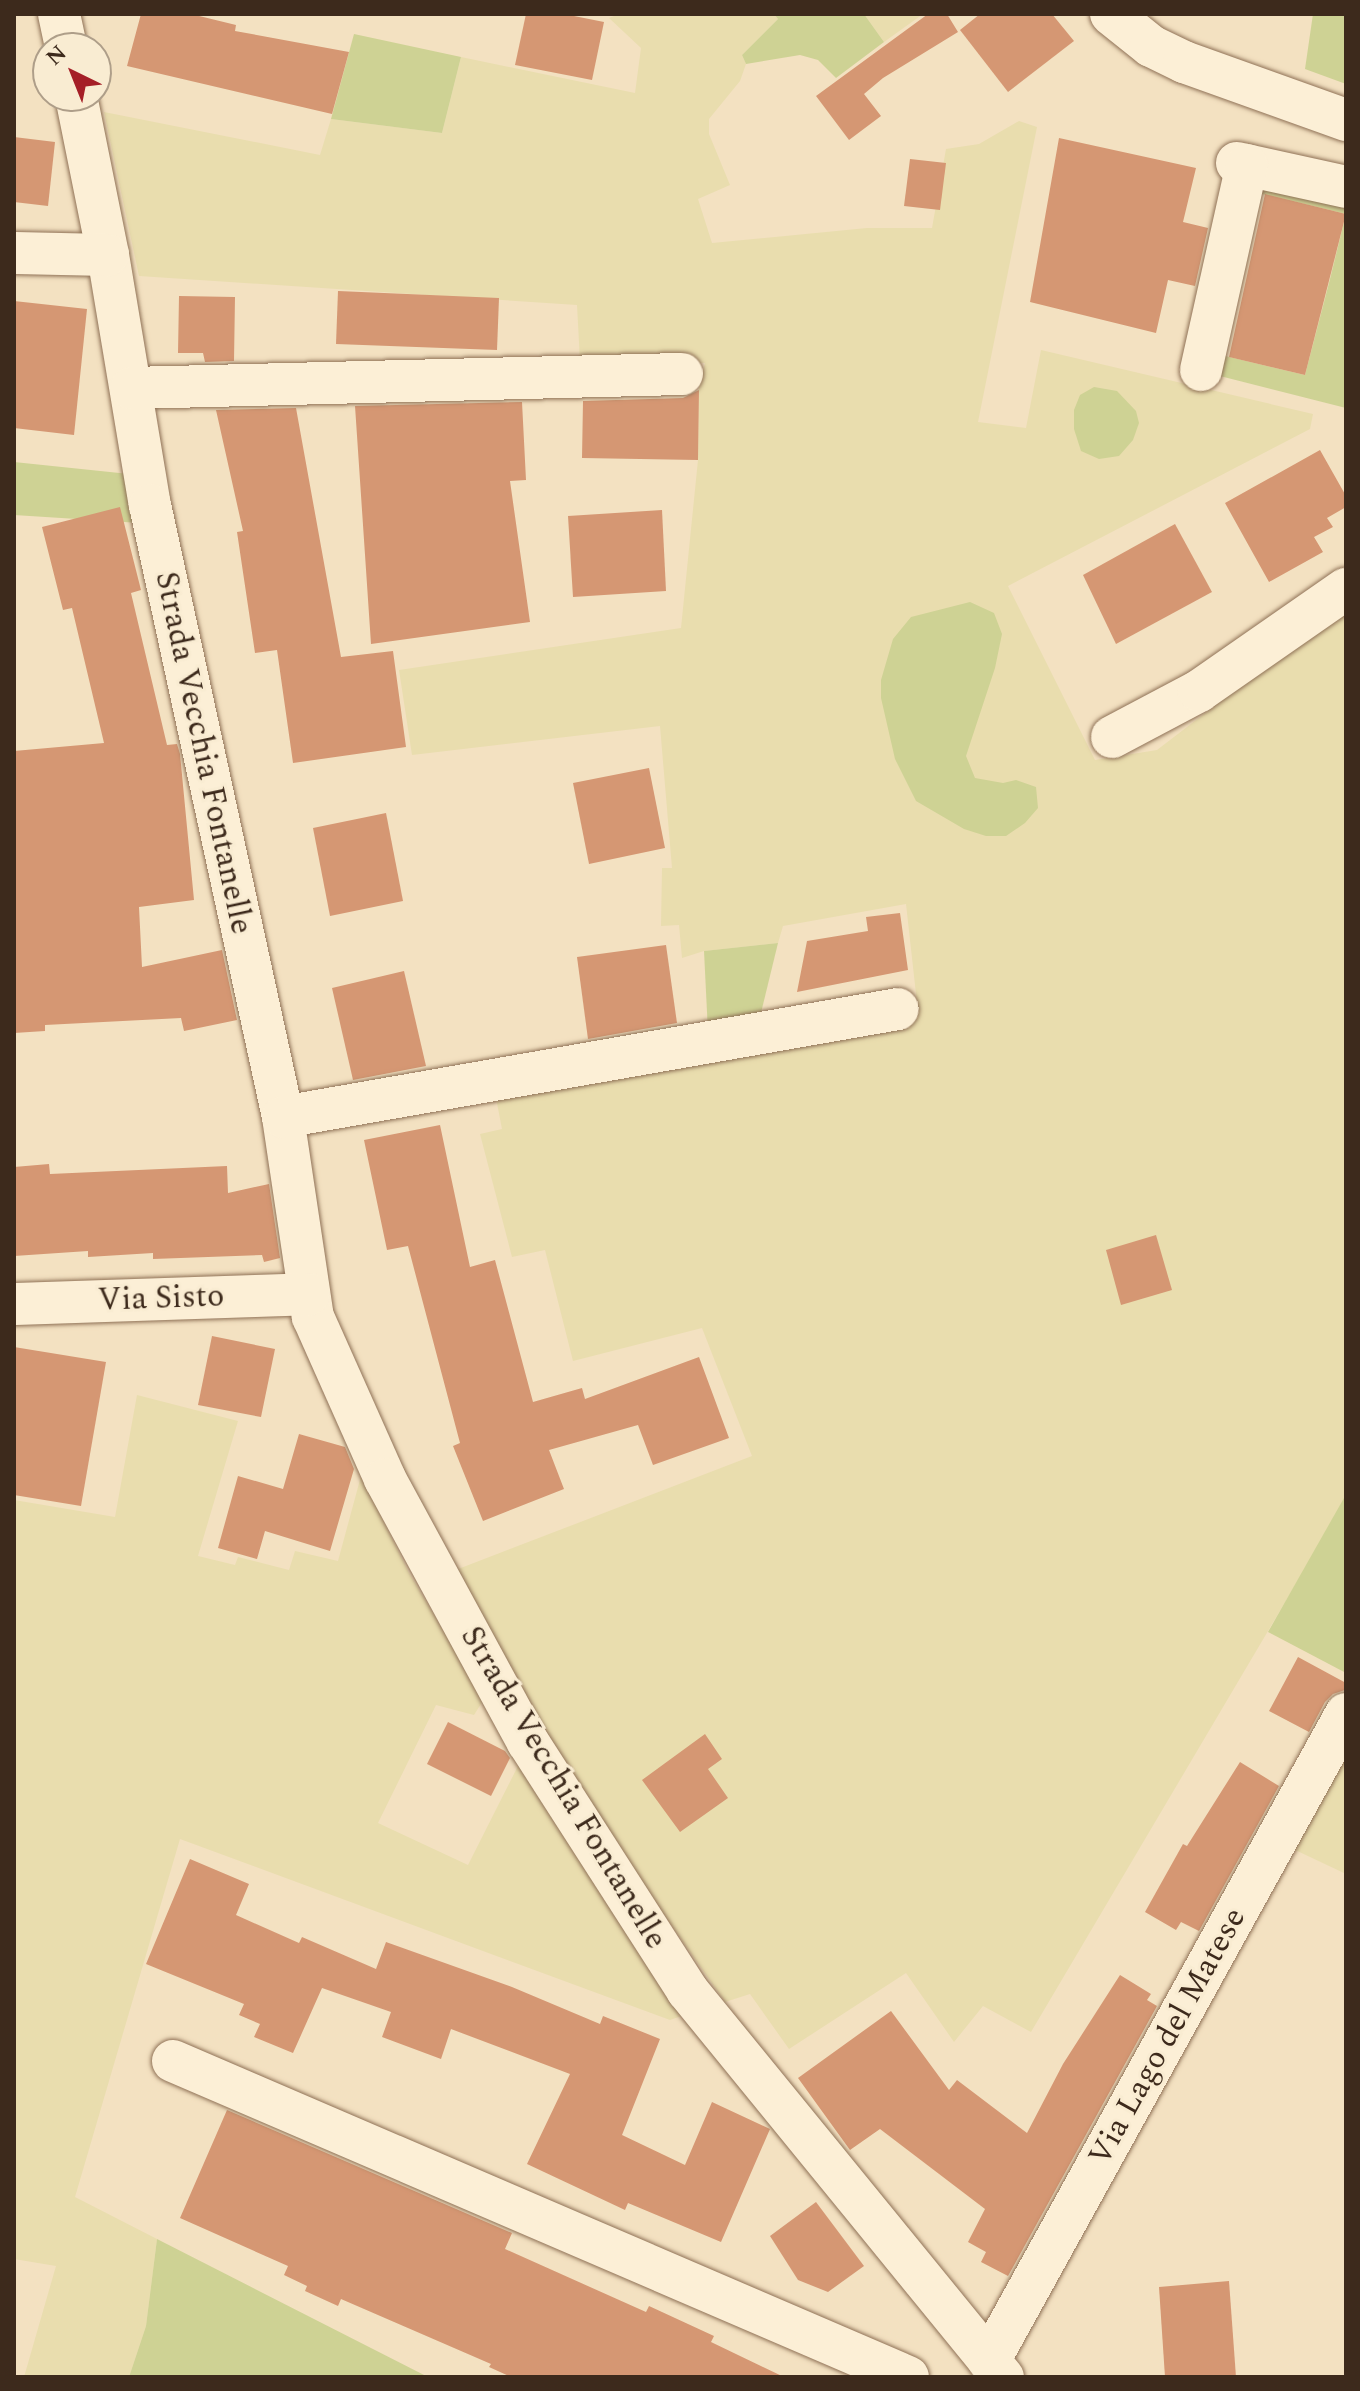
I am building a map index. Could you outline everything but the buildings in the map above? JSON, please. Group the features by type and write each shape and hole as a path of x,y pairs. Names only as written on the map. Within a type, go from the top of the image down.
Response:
{"street":[{"path":"1111,14 1151,46 1184,62 1346,120"},
{"name":"Strada Vecchia Fontanelle","path":"79,112 108,255 156,535 283,1117 313,1317 385,1479 528,1742 687,1990 996,2369"},
{"path":"1201,370 1242,164 1346,187"},
{"path":"14,253 108,255"},
{"path":"131,388 682,374"},
{"path":"1112,737 1199,691 1346,589"},
{"path":"283,1117 898,1009"},
{"name":"Via Sisto","path":"14,1304 309,1294"},
{"name":"Via Lago del Matese","path":"996,2369 1346,1714"},
{"path":"173,2061 908,2377"}],"shaded area":[{"path":"619,14 774,14 778,19 742,55 746,64 740,81 709,119 709,134 730,185 698,199 712,243 867,228 932,228 946,149 979,144 1019,121 1037,127 978,422 1026,428 1041,350 1313,414 1310,429 1008,586 1095,760 1157,750 1346,605 1346,1499 1031,2032 983,2006 954,2042 906,1973 789,2049 750,1994 725,2002 570,1780 453,1571 752,1456 702,1328 573,1361 545,1250 512,1257 480,1134 502,1129 496,1098 917,1003 906,904 783,926 778,943 704,951 682,958 679,925 661,926 662,868 672,868 660,726 412,755 399,670 681,628 698,460 699,385 705,363 580,361 577,305 139,276 104,112 320,155 331,119 442,133 461,57 635,93 641,48 609,18"},
{"path":"864,14 923,14 884,42"},
{"path":"137,1395 238,1421 198,1556 235,1565 238,1557 289,1570 295,1551 338,1561 361,1476 409,1573 484,1699 474,1715 436,1705 378,1823 468,1865 521,1760 690,2013 670,2020 180,1839 75,2197 157,2239 146,2326 129,2377 24,2377 56,2266 14,2259 14,1500 115,1517"},
{"path":"1346,1751 1346,1874 1291,1848"}],"green space":[{"path":"774,14 864,14 884,42 836,78 818,60 800,55 746,64 742,55 778,19"},
{"path":"1313,14 1346,14 1346,84 1305,69"},
{"path":"354,34 461,57 442,133 331,119"},
{"path":"1262,178 1346,197 1346,214 1258,193"},
{"path":"1346,214 1346,408 1212,374 1217,354 1305,375"},
{"path":"1094,387 1117,391 1136,411 1139,423 1133,440 1119,456 1099,459 1081,451 1074,429 1074,410 1080,395"},
{"path":"14,462 129,474 140,523 14,515"},
{"path":"970,602 994,613 1002,634 995,668 966,756 975,778 1003,783 1016,780 1036,787 1038,808 1025,823 1006,836 986,836 964,829 916,801 895,759 881,698 881,680 893,639 911,617"},
{"path":"778,943 759,1021 708,1032 704,951"},
{"path":"1346,1499 1346,1673 1268,1632"},
{"path":"157,2239 428,2377 129,2377 146,2326"}]}
